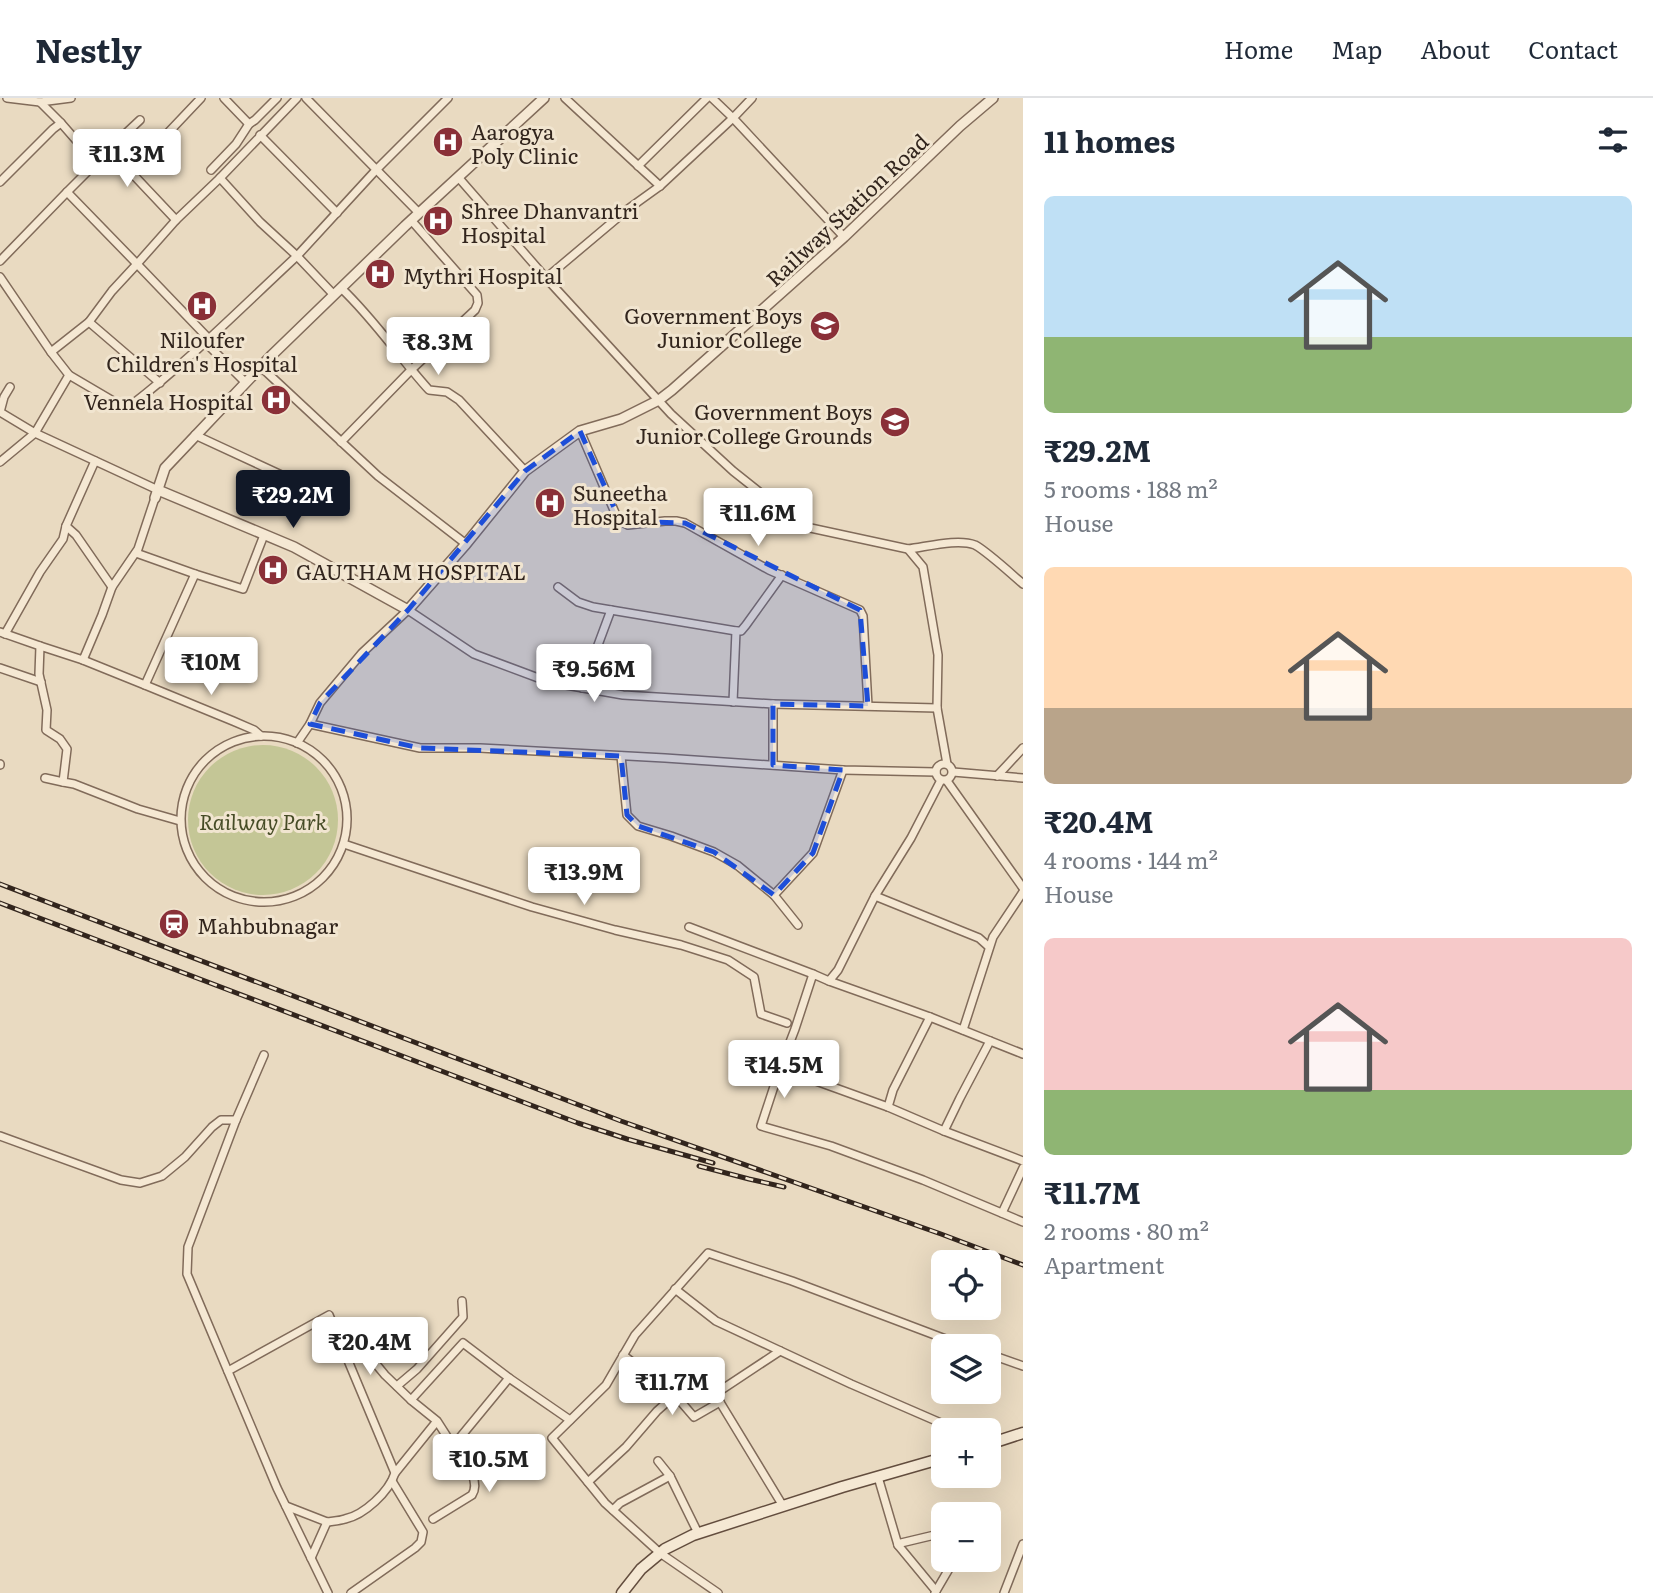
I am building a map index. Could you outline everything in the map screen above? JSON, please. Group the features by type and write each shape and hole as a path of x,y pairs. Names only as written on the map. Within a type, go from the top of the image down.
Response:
{"main road":[{"path":"1001,1440 1023,1433"},
{"path":"622,1593 641,1569 665,1549 698,1533 931,1461"}],"street":[{"path":"7,98 40,102 71,98"},
{"path":"126,167 165,136 201,98"},
{"path":"224,98 249,124"},
{"path":"211,170 236,144 249,124 277,98"},
{"path":"51,352 89,321 112,291 176,220 297,98"},
{"path":"306,98 376,170 415,216 477,295 478,303 475,310 411,370 341,442"},
{"path":"0,277 69,375 120,405 130,406 207,341 297,256 376,170 448,98"},
{"path":"83,660 112,587 136,553 165,468 341,288 544,98"},
{"path":"565,98 660,186"},
{"path":"638,166 710,98 733,118 844,237"},
{"path":"546,278 628,209 660,186 752,98"},
{"name":"Railway Station Road","path":"580,430 621,419 659,400 844,237 993,98"},
{"path":"40,102 96,163"},
{"path":"0,261 140,120"},
{"path":"0,182 61,123"},
{"path":"260,135 337,213"},
{"path":"109,149 176,220"},
{"path":"458,177 671,414 733,471 806,527 908,550 944,544 965,543 977,546 1023,584"},
{"path":"220,178 334,295"},
{"path":"67,192 246,383"},
{"path":"341,288 429,390 447,392 459,400 525,471"},
{"path":"89,321 160,383"},
{"path":"261,367 378,476 466,544"},
{"path":"0,462 35,433 69,375"},
{"path":"10,387 0,412 35,433 96,461 157,494 294,547 408,610 474,654 549,682 623,695 773,704 937,708"},
{"path":"298,743 320,703 362,653 408,610 525,471 580,430 620,521 628,525 664,521 685,523 769,570 860,610 863,616 869,706"},
{"path":"195,435 329,497"},
{"path":"96,461 66,526 63,539 2,633 83,660 233,721 261,736"},
{"path":"66,526 76,535 112,587"},
{"path":"136,553 243,589 264,535"},
{"path":"908,550 923,567 938,655 937,708 947,764 953,772 1023,778"},
{"path":"145,685 195,574"},
{"path":"558,587 578,602 611,610 741,631 782,575"},
{"path":"582,688 611,610"},
{"path":"733,702 736,631"},
{"path":"40,646 38,674 47,710 46,730 60,739 67,749 63,782"},
{"path":"0,668 41,682"},
{"path":"773,704 773,765"},
{"path":"310,724 420,748 480,748 843,770 936,772"},
{"path":"261,736 298,743 315,753 340,785 346,804 344,844 333,867 316,885 295,897 274,902 253,902 232,897 213,886 198,871 187,853 180,821 183,795 194,771 212,753 235,740 261,736"},
{"path":"997,776 1023,748"},
{"path":"621,756 627,816 638,826 714,852 737,866 774,895 798,925"},
{"path":"947,764 938,766 937,776 944,780 1023,890 993,937 963,1030"},
{"path":"774,895 813,853 843,770"},
{"path":"829,981 838,970 875,896 944,780 951,778 953,772"},
{"path":"45,778 74,784 138,809 180,821"},
{"path":"344,844 532,907 729,960 754,977 761,1014 787,1023"},
{"path":"875,896 979,939 989,947"},
{"path":"689,928 1023,1054"},
{"path":"813,974 761,1126 831,1146 923,1180 1023,1222"},
{"path":"888,1107 893,1090 930,1017"},
{"path":"944,1131 990,1041"},
{"path":"264,1055 236,1120 188,1247 187,1274 286,1506 328,1593"},
{"path":"780,1068 888,1107 1023,1161"},
{"path":"0,1136 121,1180 139,1183 162,1176 221,1120 236,1120"},
{"path":"1002,1213 1023,1168"},
{"path":"718,1593 660,1553 613,1510 551,1438 606,1385 635,1335 708,1253 792,1281 932,1334"},
{"path":"675,1289 716,1321 931,1419"},
{"path":"397,1386 463,1317 462,1301"},
{"path":"228,1371 330,1315 393,1477 424,1532 415,1548 351,1593"},
{"path":"411,1400 463,1343 570,1420"},
{"path":"780,1350 715,1394 783,1506"},
{"path":"348,1360 366,1352 411,1400 437,1421 474,1478 476,1485 472,1495 433,1519"},
{"path":"623,1355 675,1395 694,1417 720,1402"},
{"path":"1001,1358 1023,1366"},
{"path":"453,1446 509,1378"},
{"path":"588,1482 626,1447 657,1411 675,1395"},
{"path":"286,1506 327,1522 346,1519 366,1510 437,1421"},
{"path":"658,1461 670,1476 698,1533"},
{"path":"613,1510 620,1503 670,1476"},
{"path":"877,1477 898,1545 936,1592 947,1572"},
{"path":"311,1558 327,1522"},
{"path":"898,1545 931,1536"},
{"path":"1004,1593 1023,1544"}],"highlighted area":[{"path":"580,431 620,521 685,523 860,610 868,706 773,704 773,765 843,770 813,853 774,895 714,852 638,826 627,815 621,756 420,748 310,724 320,703 408,610 525,471"}],"green space":[{"name":"Railway Park","path":"263,745 292,751 305,757 316,767 326,778 332,791 338,820 332,849 326,862 316,873 305,883 292,889 263,895 234,889 221,883 210,873 200,862 194,849 188,820 194,791 200,778 210,767 221,757 234,751"}],"railway":[{"path":"0,884 621,1121 1023,1265"},
{"path":"0,903 578,1123 713,1163"},
{"path":"699,1166 784,1187"}],"place":[{"name":"Aarogya Poly Clinic","path":"448,142"},
{"name":"Shree Dhanvantri Hospital","path":"438,221"},
{"name":"Mythri Hospital","path":"380,274"},
{"name":"Niloufer Children's Hospital","path":"202,306"},
{"name":"Government Boys Junior College","path":"825,326"},
{"name":"Vennela Hospital","path":"276,400"},
{"name":"Government Boys Junior College Grounds","path":"895,422"},
{"name":"Suneetha Hospital","path":"550,503"},
{"name":"GAUTHAM HOSPITAL","path":"273,570"},
{"name":"Mahbubnagar","path":"174,924"}]}
